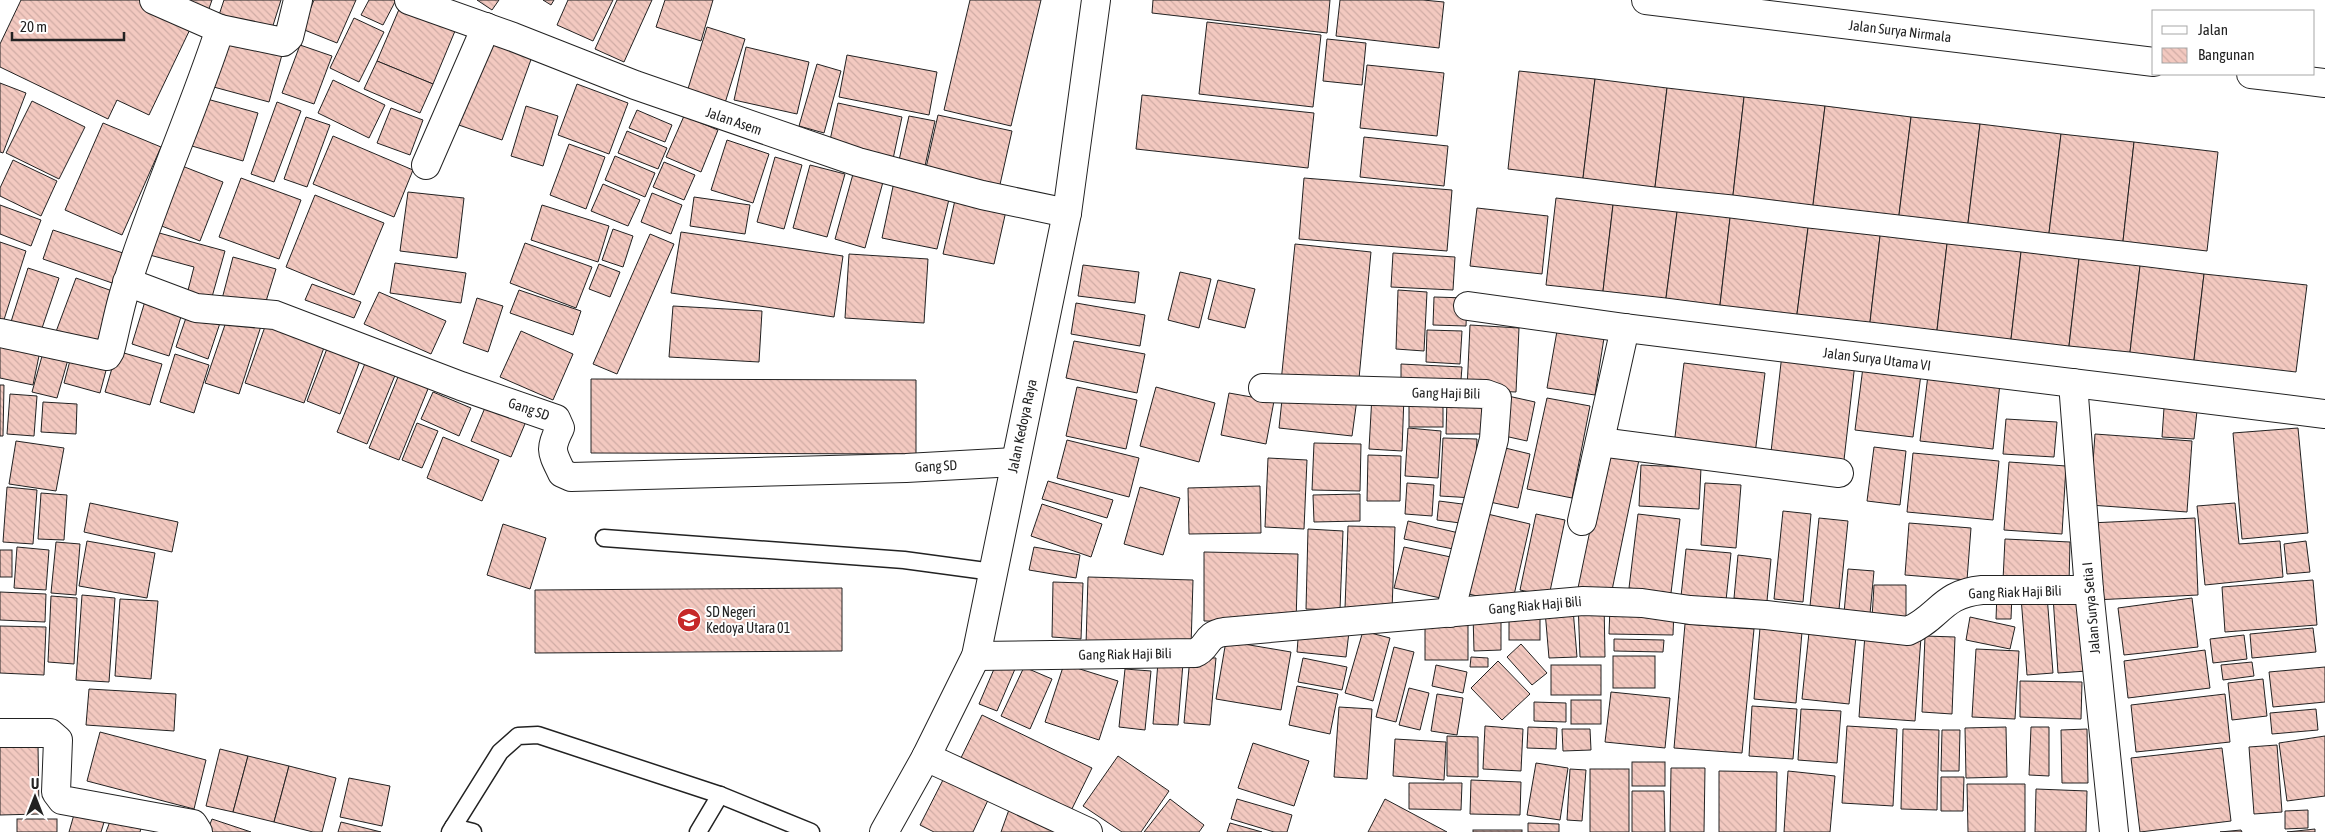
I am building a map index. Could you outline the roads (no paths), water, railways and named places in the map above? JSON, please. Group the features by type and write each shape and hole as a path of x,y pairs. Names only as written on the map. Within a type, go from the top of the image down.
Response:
{"street":[{"path":"154,0 220,29 283,42 289,37 298,0"},
{"name":"Jalan Asem","path":"409,0 486,27 635,86 858,162 982,195 1067,213"},
{"name":"Jalan Kedoya Raya","path":"884,832 926,756 976,656 1067,213 1096,0"},
{"name":"Jalan Surya Nirmala","path":"1646,0 2152,62"},
{"path":"426,165 486,27"},
{"path":"0,333 107,356 110,351 127,282 163,180 200,92 220,29"},
{"path":"2259,75 2325,83"},
{"name":"Gang SD","path":"127,282 196,308 275,314 461,386 556,419 560,428 552,444 553,454 562,474 571,477 906,468 1015,462"},
{"name":"Jalan Surya Utama VI","path":"1468,306 1625,328 2325,414"},
{"path":"1582,521 1625,328"},
{"name":"Jalan Surya Setia I","path":"2073,384 2089,590 2114,832"},
{"name":"Gang Haji Bili","path":"1263,388 1486,394 1497,398 1494,439 1450,612"},
{"path":"1600,442 1839,473"},
{"name":"Gang Riak Haji Bili","path":"976,656 1195,654 1199,652 1212,635 1224,632 1583,601 1617,601 1908,630 1918,626 1949,600 1965,591 2089,590"},
{"path":"0,732 50,733 58,740 56,792 62,800 193,824 198,832"},
{"path":"926,756 1088,832"}],"lane":[{"path":"604,538 904,560 992,572"},
{"path":"473,832 451,830 500,752 518,736 538,735 720,795 811,832"},
{"path":"698,832 720,795"}],"place":[{"name":"SD Negeri Kedoya Utara 01","path":"689,620"}]}
